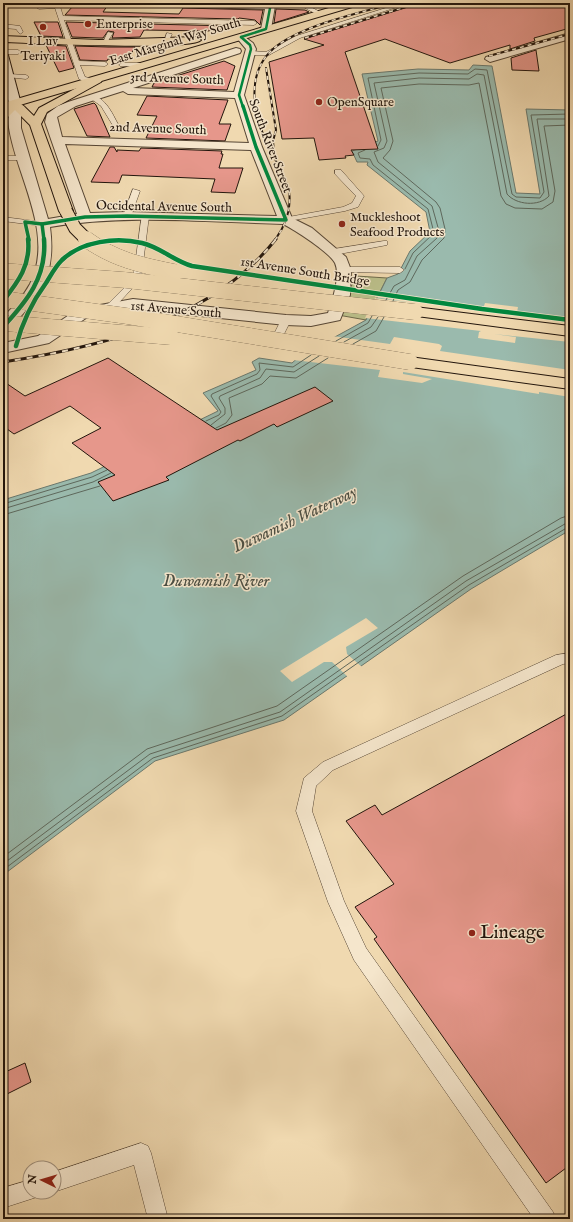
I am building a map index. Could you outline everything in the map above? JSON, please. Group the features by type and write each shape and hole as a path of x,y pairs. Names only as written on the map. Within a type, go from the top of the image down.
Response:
{"main road":[{"name":"East Marginal Way South","path":"3,107 97,80 144,61 157,62 201,48 238,32 263,30 356,3"},
{"path":"3,39 104,42 150,46 167,38 184,38 238,32"},
{"path":"167,38 201,48"},
{"path":"36,124 43,110 97,80"},
{"path":"3,116 15,104 36,124 66,211 76,228 94,245 122,260 147,267 415,312"},
{"name":"1st Avenue South Bridge","path":"3,271 125,280 570,330"},
{"path":"3,299 127,316 410,362 570,384"},
{"path":"3,323 102,330 410,362"}],"street":[{"path":"165,3 271,4 269,18 263,30"},
{"path":"201,48 251,53 250,45 238,32"},
{"path":"490,58 570,36"},
{"name":"East Marginal Way South","path":"58,140 51,122 52,116 56,112 72,104 236,52"},
{"name":"South River Street","path":"251,53 239,95 256,147 286,220"},
{"path":"3,55 15,104 15,127 42,224 46,245 45,260 39,280 30,295 3,327"},
{"name":"3rd Avenue South","path":"113,90 239,95"},
{"path":"58,140 85,217"},
{"name":"2nd Avenue South","path":"58,140 256,147"},
{"name":"Occidental Avenue South","path":"42,224 85,217 127,216 286,220"},
{"path":"286,220 307,231 334,252 341,260 344,270"},
{"name":"1st Avenue South","path":"3,348 43,340 84,312 110,306 132,304 286,320 311,321 334,317 342,295 344,270"}],"lane":[{"path":"251,53 267,54 298,37 407,3"},
{"path":"39,7 57,4 82,79 97,80"},
{"path":"307,7 320,14"},
{"path":"62,18 254,23"},
{"path":"238,32 254,23 269,18"},
{"path":"3,26 18,27 20,32"},
{"path":"104,42 110,33"},
{"path":"3,52 18,52"},
{"path":"122,65 144,61"},
{"path":"76,63 105,64"},
{"path":"9,76 26,77"},
{"path":"92,97 104,105 117,128"},
{"path":"3,158 23,158"},
{"path":"286,220 345,209 355,205 360,196 338,172"},
{"path":"127,216 136,192"},
{"path":"110,306 122,296 137,279 145,216"},
{"path":"3,218 42,224"},
{"path":"334,252 384,243"},
{"path":"344,270 400,270"},
{"path":"278,336 286,320"},
{"path":"546,1219 360,954 336,902 304,811 309,783 328,766 561,659 570,658"},
{"path":"62,1179 141,1153 158,1219"},
{"path":"3,1198 22,1192"}],"green space":[{"path":"356,276 387,278 366,320 338,315"}],"water":[{"name":"Duwamish River","path":"473,65 492,66 516,193 540,194 526,109 570,110 570,530 471,589 284,720 155,761 3,875 3,500 91,473 218,411 203,393 256,370 252,362 259,358 292,363 300,356 366,320 387,278 398,274 410,251 430,232 426,212 367,165 368,162 357,162 352,151 378,141 362,74 418,69 469,70"}],"pier":[{"path":"377,293 483,309 485,303 518,307 517,312 570,319 570,342 494,334 516,337 515,343 478,338 479,332 481,331 365,318 375,298 414,303 375,297"},
{"path":"332,336 390,344 394,337 439,344 442,346 440,351 570,370 570,397 539,392 539,394 403,372 403,374 432,379 422,383 378,377 380,370 293,360 299,354"},
{"path":"366,618 378,628 346,647 347,654 362,667 348,677 332,662 324,662 292,682 280,671"}],"building":[{"path":"421,3 552,3 570,8 570,28 534,38 535,41 510,49 510,45 450,63 385,39 345,52 378,149 351,150 354,155 345,156 346,158 319,160 314,138 282,139 269,62 324,45 304,39"},
{"path":"85,4 108,5 103,12 179,14 183,8 263,10 260,25 255,20 239,18 65,15 73,6 83,6"},
{"path":"276,9 305,10 309,12 274,23"},
{"path":"34,22 58,22 63,37 41,36"},
{"path":"66,22 232,26 219,30 207,31 144,30 140,37 112,38 114,32 108,31 103,38 99,38 72,37"},
{"path":"46,45 66,46 74,68 59,72"},
{"path":"75,46 135,47 128,59 108,59 107,61 80,60"},
{"path":"536,50 539,71 512,70 511,58"},
{"path":"224,61 235,66 227,90 152,87 154,83"},
{"path":"147,96 228,100 219,124 231,124 225,141 146,138 157,116 137,115"},
{"path":"94,103 110,137 87,136 74,109"},
{"path":"110,147 114,147 117,152 117,150 139,151 141,148 222,151 221,154 223,154 219,168 243,168 235,193 211,192 215,179 122,175 119,183 91,182"},
{"path":"108,358 217,430 315,387 333,401 277,427 274,424 240,441 238,440 166,477 169,480 113,501 98,482 115,475 72,443 101,428 70,406 14,434 3,426 3,381 25,396"},
{"name":"Lineage","path":"570,712 570,1165 546,1183 374,939 377,937 355,907 394,884 346,821 375,805 382,815"},
{"path":"25,1063 31,1082 3,1096 3,1073"}],"railway":[{"path":"275,240 287,218 290,199 286,180 269,148 259,123 256,110 254,97 255,84 258,71 264,59 273,49 299,33 331,21 395,3"},
{"path":"305,38 418,3"},
{"path":"489,56 570,34"},
{"path":"266,68 276,130 273,141 274,153"},
{"path":"3,362 78,348 152,326 187,310 220,291 250,267 276,239"}],"cycle path":[{"path":"241,37 266,29 271,3"},
{"path":"3,301 18,282 27,264 29,246 25,222 42,224 85,217 127,216 286,220 256,147 239,95 251,49 250,45 241,37"},
{"path":"3,327 24,303 38,281 42,270 44,257 42,224"},
{"path":"16,346 30,309 59,263 79,248 100,242 122,240 149,245 185,264 192,266 482,309 570,320"}],"place":[{"name":"Enterprise","path":"88,24"},
{"name":"I Luv Teriyaki","path":"43,27"},
{"name":"OpenSquare","path":"319,102"},
{"name":"Muckleshoot Seafood Products","path":"342,224"},
{"name":"Lineage","path":"472,933"}],"water label":[{"name":"Duwamish Waterway","path":"295,520"}]}
